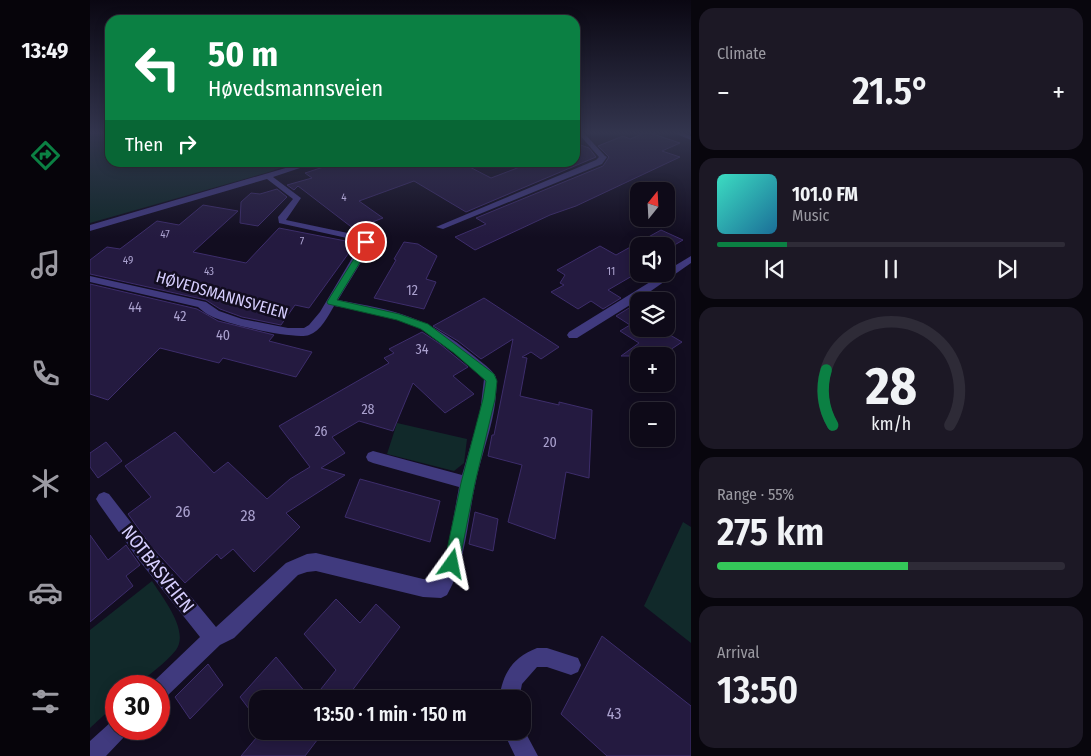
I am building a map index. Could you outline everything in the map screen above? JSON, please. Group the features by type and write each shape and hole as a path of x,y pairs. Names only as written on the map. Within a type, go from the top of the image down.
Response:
{"street":[{"path":"90,228 297,167"},
{"path":"440,227 586,167"},
{"name":"HØVEDSMANNSVEIEN","path":"90,279 202,304 215,314 288,332 298,333 313,328 332,302 366,246 366,242 359,238 285,223 282,217 296,202 296,198 268,176"},
{"path":"573,335 634,298 691,259"},
{"path":"170,679 213,638 226,631 252,609 292,569 306,563 316,562 423,588 441,589 452,564 468,483 489,399 490,377 448,342 425,326 399,317 332,302"},
{"path":"373,457 468,483"},
{"name":"NOTBASVEIEN","path":"104,499 144,553 213,638"},
{"path":"511,690 518,671 528,662 542,657 571,665"},
{"path":"90,756 107,740"},
{"path":"516,740 526,756"}],"green space":[{"path":"90,167 283,167 269,172 90,223"},
{"path":"397,423 467,439 464,463 454,471 387,454"},
{"path":"683,522 691,527 691,643 644,606"},
{"path":"152,581 173,614 180,633 176,650 149,675 105,675 105,714 90,728 90,630"}],"building":[{"path":"323,167 470,167 491,178 519,167 572,167 466,212 414,181 359,201 383,218 354,229 298,186 294,190 287,185 312,178 305,173"},
{"path":"600,167 658,167 475,250 455,237 486,224 476,218"},
{"path":"277,189 287,197 258,226 240,223 241,202 251,193 260,194"},
{"path":"203,205 238,211 193,252 246,263 279,228 356,243 309,308 295,305 281,325 242,317 220,309 206,300 90,274 90,260 107,247 120,249 157,221 179,225"},
{"path":"661,230 683,240 675,245 675,237 648,237"},
{"path":"404,242 418,244 437,256 426,279 436,282 424,309 374,298"},
{"path":"600,246 616,255 630,247 630,277 608,290 621,298 603,309 591,301 578,309 551,292 564,285 560,283 565,275 557,270"},
{"path":"90,284 197,309 218,321 274,335 269,341 312,352 296,377 223,358 219,363 160,348 108,400 90,394"},
{"path":"484,298 559,347 541,359 531,352 522,357 527,358 520,396 559,405 559,402 592,410 589,478 566,472 555,539 508,522 522,465 488,456 513,339 481,359 458,341 433,326"},
{"path":"630,307 630,325 616,316"},
{"path":"630,325 630,337 674,337 682,342 674,347 633,347 639,343 620,331"},
{"path":"422,332 468,367 453,376 474,394 445,413 413,383 393,431 359,421 332,437 345,453 321,468 345,475 286,513 300,527 254,572 233,549 221,559 217,554 185,583 151,546 128,514 151,497 125,466 175,432 214,473 228,462 267,499 290,479 310,467 279,426 389,363 384,358 394,353 389,349"},
{"path":"630,350 630,356 621,356"},
{"path":"106,442 122,461 98,478 90,467 90,453"},
{"path":"360,479 440,501 430,542 345,517"},
{"path":"475,512 498,519 493,551 469,544"},
{"path":"90,535 108,560 126,545 140,565 126,576 133,586 90,622"},
{"path":"336,599 360,623 376,604 400,627 353,690 320,690 336,670 304,634"},
{"path":"602,636 691,706 691,756 607,756 561,714"},
{"path":"276,657 304,690 249,690 249,709 240,697"},
{"path":"208,664 223,685 190,719 175,697"},
{"path":"254,740 317,740 305,756 241,756"}],"route":[{"path":"366,242 366,246 332,302 399,317 425,326 448,342 490,377 489,399 468,483 452,564"}]}
